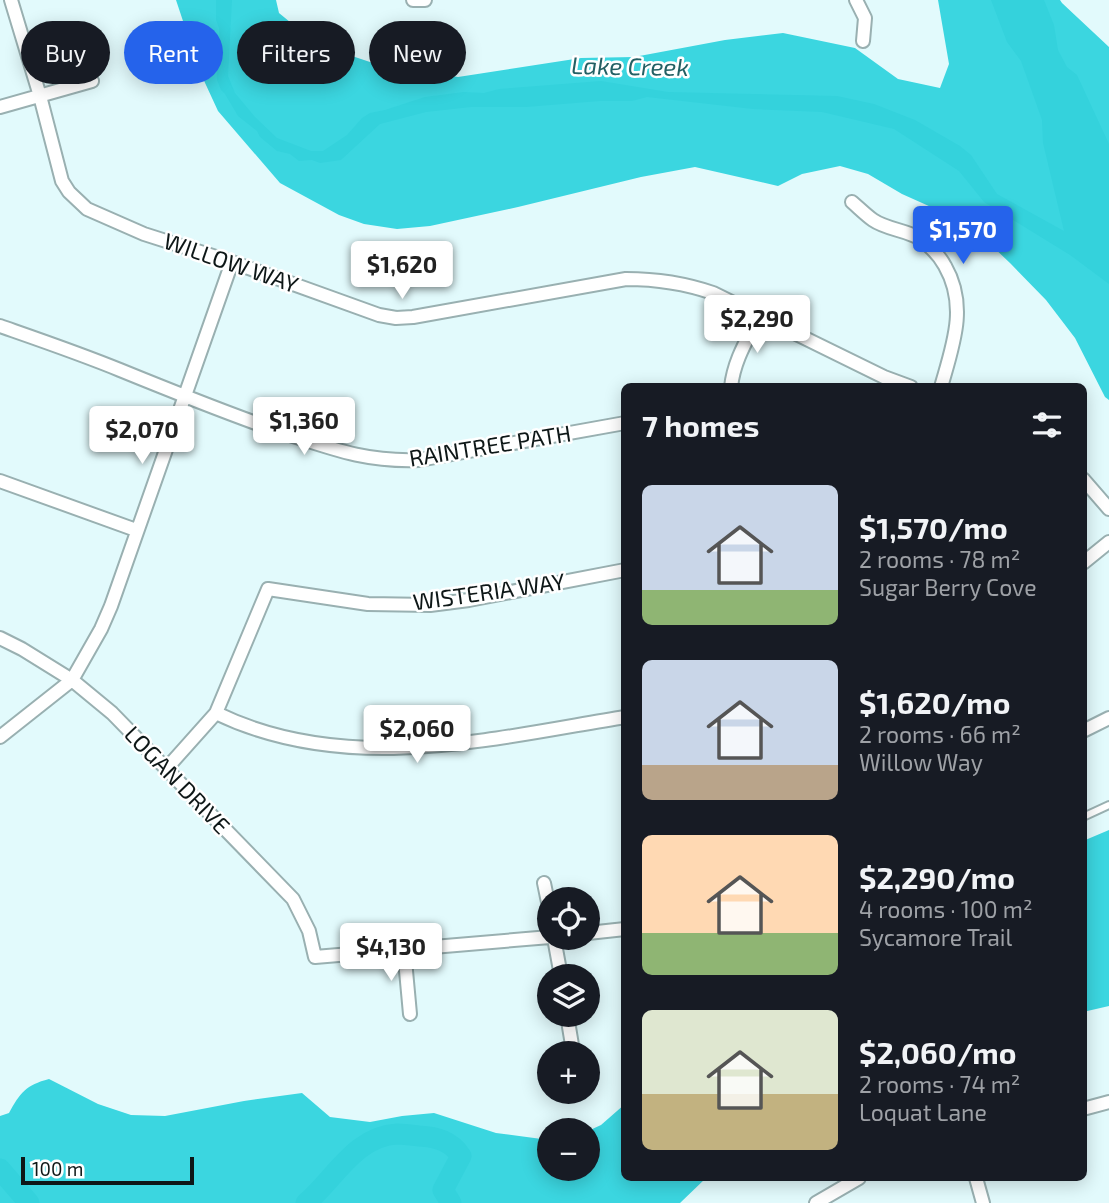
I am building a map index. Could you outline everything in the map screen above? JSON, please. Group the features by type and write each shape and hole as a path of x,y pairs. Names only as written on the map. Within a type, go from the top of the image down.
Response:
{"street":[{"name":"WILLOW WAY","path":"11,0 40,96 59,174 69,192 87,209 144,234 232,262 379,315 396,318 626,279 666,281 704,289 900,383"},
{"path":"413,0 425,0"},
{"path":"856,0 865,18 863,41"},
{"path":"0,107 82,84"},
{"path":"852,202 874,221 918,238 937,255 950,276 956,292 957,317 942,383"},
{"path":"0,737 72,680 101,629 232,262"},
{"path":"732,383 742,347 759,316"},
{"name":"RAINTREE PATH","path":"0,326 117,368 184,397 359,457 399,461 439,457 621,424"},
{"path":"0,481 136,530"},
{"path":"1087,484 1109,509"},
{"path":"1087,560 1109,542"},
{"name":"WISTERIA WAY","path":"166,769 216,713 268,589 368,604 430,605 621,571"},
{"name":"LOGAN DRIVE","path":"0,638 72,680 111,713 293,899 309,931 315,957 404,949"},
{"path":"216,713 250,728 278,736 339,747 380,749 462,744 621,718"},
{"path":"1087,729 1109,718"},
{"path":"544,883 545,887"},
{"path":"600,932 621,929"},
{"path":"410,1014 404,949 537,939"},
{"path":"1087,1108 1109,1102"},
{"path":"816,1203 854,1181"},
{"path":"977,1181 983,1203"}],"lane":[{"path":"1087,815 1109,805"}],"shaded area":[{"path":"176,0 276,0 279,13 289,21 237,21 237,84 355,84 355,57 369,62 369,84 466,84 466,76 581,58 634,57 725,40 783,33 855,48 898,79 940,88 949,64 938,0 1060,0 1109,47 1109,400 1075,338 1046,300 969,224 902,194 868,174 840,166 802,174 778,186 695,167 430,226 397,229 364,224 339,215 280,183 218,111 206,84 223,84 223,21 183,21"},
{"path":"216,0 232,0 228,76 235,93 277,138 311,151 323,151 347,135 370,113 425,97 464,92 484,93 499,89 601,81 668,92 837,96 874,104 915,120 960,146 971,155 997,194 1064,231 1043,143 1042,120 1021,61 1007,42 991,0 1044,0 1054,25 1058,50 1067,67 1077,75 1109,144 1109,284 1070,255 984,202 959,171 894,129 822,112 753,109 647,97 632,101 471,107 426,112 380,124 341,160 320,163 312,160 299,161 290,154 277,151 260,137 257,131 238,116 221,90 219,84 223,84 223,21 216,20"},
{"path":"1109,830 1109,1006 1087,1011 1087,839"},
{"path":"49,1079 98,1104 131,1115 165,1116 302,1093 330,1117 370,1122 434,1113 496,1133 537,1138 537,1181 600,1181 600,1125 621,1108 621,1181 703,1181 680,1203 0,1203 0,1116 9,1113 20,1095 29,1087"}],"waterway":[{"path":"306,1203 357,1151 369,1142 397,1134 438,1139 448,1143 461,1156 443,1190 451,1203"},
{"path":"0,1169 29,1203"}],"water label":[{"name":"Lake Creek","path":"630,67"}]}
